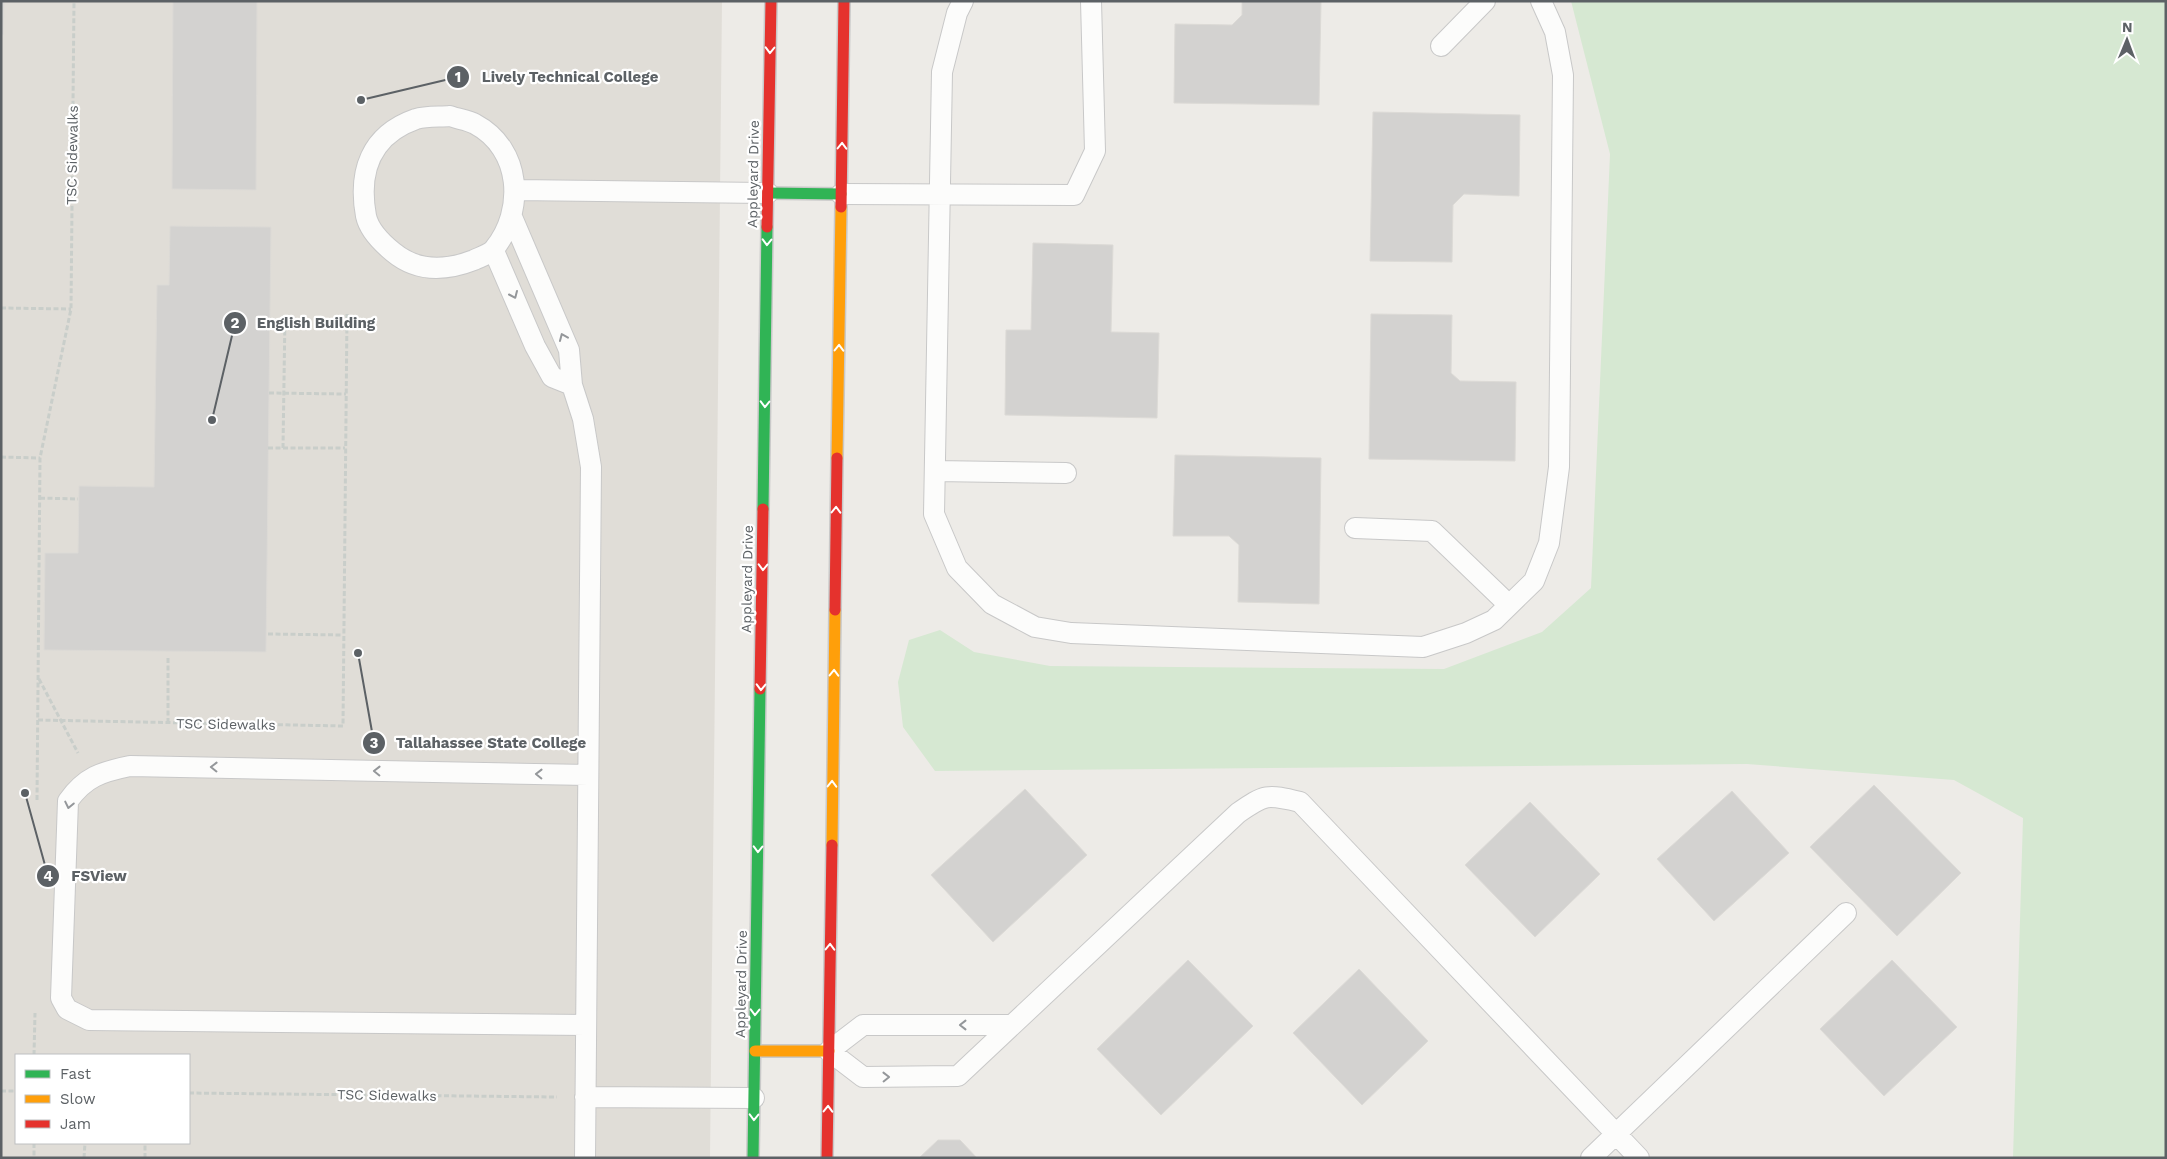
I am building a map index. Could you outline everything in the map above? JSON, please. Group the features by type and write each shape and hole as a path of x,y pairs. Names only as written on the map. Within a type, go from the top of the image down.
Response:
{"main road":[{"name":"Appleyard Drive","path":"753,1158 771,1"},
{"path":"827,1158 844,1"},
{"path":"768,193 841,194"},
{"path":"755,1051 829,1051"}],"lane":[{"path":"962,1 957,13 942,72 934,514 957,568 992,604 1035,626 1071,633 1423,646 1466,633 1494,620 1534,581 1549,543 1559,467 1563,76 1555,32 1540,1"},
{"path":"841,194 1074,195 1095,151 1091,1"},
{"path":"1441,46 1485,1"},
{"path":"450,116 475,124 496,141 511,164 516,190 512,217 494,251 454,268 427,268 401,259 381,242 367,220 362,193 364,174 374,150 393,130 417,118 450,116"},
{"path":"516,190 768,193"},
{"path":"512,217 569,350 572,385 583,419 591,468 585,1158"},
{"path":"494,251 534,346 552,377 572,385"},
{"path":"935,471 1066,473"},
{"path":"1356,528 1432,531 1509,605"},
{"path":"586,1025 89,1020 67,1009 61,998 68,801 78,787 100,772 130,766 588,775"},
{"path":"1012,1026 863,1025 829,1051 863,1077 958,1076 1012,1026 1238,813 1260,797 1280,797 1300,802 1639,1158"},
{"path":"1591,1158 1846,913"},
{"path":"585,1097 754,1098"}],"path":[{"name":"TSC Sidewalks","path":"37,808 40,458 70,309 74,1"},
{"path":"1,308 70,309"},
{"path":"283,448 285,314"},
{"name":"TSC Sidewalks","path":"38,720 343,726 347,314"},
{"path":"269,393 346,394"},
{"path":"268,448 345,448"},
{"path":"1,457 40,458"},
{"path":"40,498 78,499"},
{"path":"268,634 343,636"},
{"name":"TSC Sidewalks","path":"168,658 168,723"},
{"name":"TSC Sidewalks","path":"39,678 92,778"},
{"path":"34,1054 35,1011"},
{"path":"1,1091 15,1091"},
{"name":"TSC Sidewalks","path":"190,1093 585,1097"},
{"path":"34,1144 34,1158"},
{"path":"84,1158 85,1144"},
{"path":"145,1144 145,1158"}],"shaded area":[{"path":"1,1 722,1 710,1158 1,1158"}],"green space":[{"path":"1571,1 2166,1 2166,1158 2013,1158 2023,818 1954,780 1747,764 935,771 903,727 898,682 909,640 940,630 974,652 1050,666 1444,669 1542,632 1591,588 1610,154"}],"building":[{"path":"1,1 4,1 3,35 1,35"},
{"path":"173,1 257,1 256,190 172,189"},
{"path":"1242,1 1321,1 1319,105 1174,103 1175,24 1232,25 1242,15"},
{"path":"1373,112 1520,115 1519,196 1464,194 1453,205 1452,262 1370,261"},
{"path":"170,226 271,227 266,652 44,650 45,553 78,553 79,486 154,487 157,285 169,285"},
{"path":"1033,243 1113,245 1111,332 1159,333 1157,418 1005,415 1006,330 1031,330"},
{"path":"1371,314 1452,315 1451,373 1460,381 1516,382 1515,461 1369,459"},
{"path":"1175,455 1321,458 1319,604 1238,602 1239,545 1229,536 1173,536"},
{"path":"1874,785 1961,873 1897,936 1810,847"},
{"path":"1025,789 1087,855 993,942 931,875"},
{"path":"1732,791 1789,853 1714,921 1657,859"},
{"path":"1530,802 1600,874 1535,937 1465,865"},
{"path":"1188,960 1253,1026 1161,1115 1097,1049"},
{"path":"1892,960 1957,1027 1884,1096 1820,1029"},
{"path":"1359,969 1428,1041 1362,1105 1293,1033"},
{"path":"938,1140 960,1140 977,1158 919,1158"}],"traffic: fast":[{"path":"768,193 841,194"},
{"path":"763,509 767,227"},
{"path":"753,1158 760,689"}],"traffic: slow":[{"path":"837,458 841,207"},
{"path":"832,845 835,610"},
{"path":"755,1051 829,1051"}],"traffic: jam":[{"path":"767,227 771,1"},
{"path":"841,207 844,1"},
{"path":"835,610 837,458"},
{"path":"760,689 763,509"},
{"path":"827,1158 832,845"}],"place":[{"name":"Lively Technical College","path":"361,100"},
{"name":"English Building","path":"212,420"},
{"name":"Tallahassee State College","path":"358,653"},
{"name":"FSView","path":"25,793"}]}
